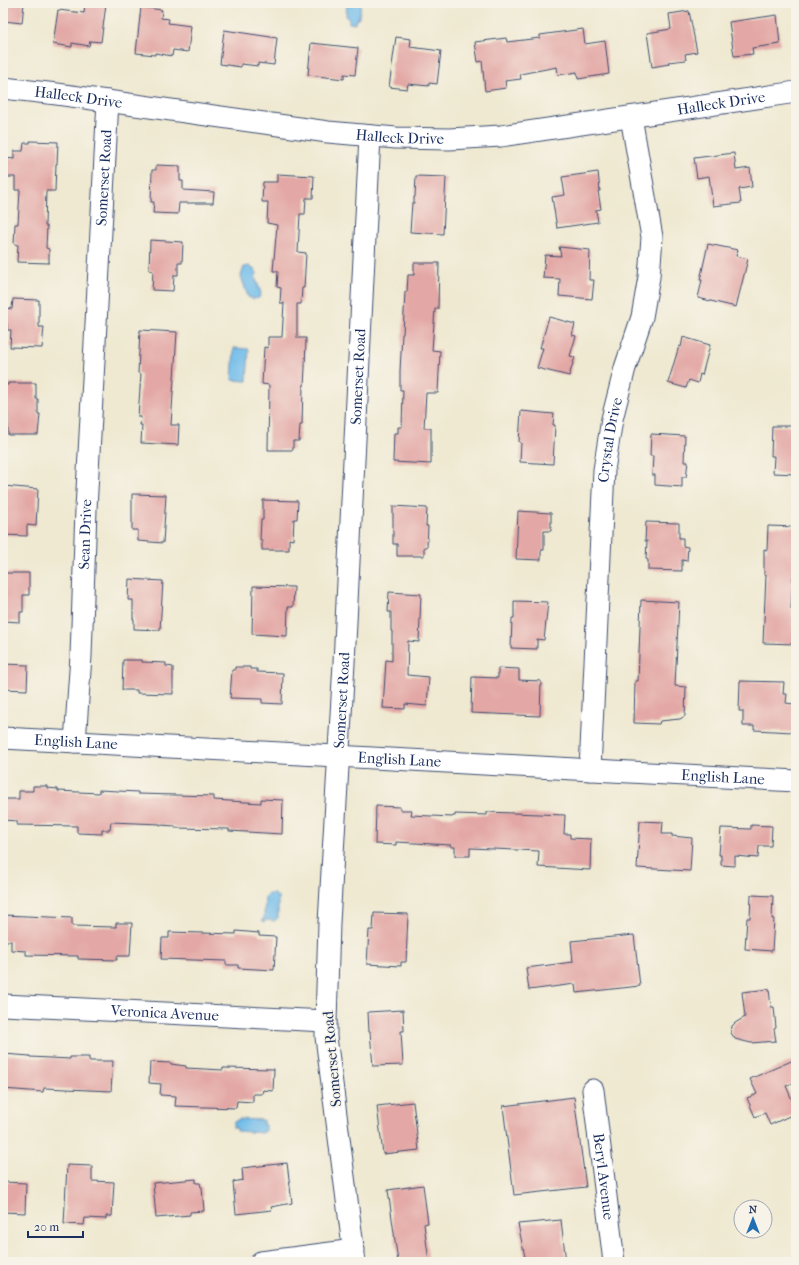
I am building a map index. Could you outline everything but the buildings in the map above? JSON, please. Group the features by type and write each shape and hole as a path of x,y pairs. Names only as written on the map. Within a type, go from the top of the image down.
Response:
{"street":[{"name":"Halleck Drive","path":"3,88 286,125 328,132 396,138 449,139 501,136 796,92"},
{"name":"Somerset Road","path":"96,326 108,101"},
{"name":"Crystal Drive","path":"590,770 604,470 612,419 625,368 642,317 649,277 652,237 631,116"},
{"name":"Somerset Road","path":"355,1256 326,1036 326,1021 329,923 339,756 370,136"},
{"name":"Sean Drive","path":"75,742 81,656 86,509 96,326"},
{"name":"English Lane","path":"3,738 796,781"},
{"name":"Veronica Avenue","path":"3,1005 326,1021"},
{"name":"Beryl Avenue","path":"593,1090 614,1262"},
{"path":"261,1262 355,1256"}],"water":[{"path":"347,3 361,3 359,18 355,21 355,24 349,23 346,16"},
{"path":"249,266 255,269 257,274 255,277 261,293 259,298 253,299 248,297 241,276 244,267"},
{"path":"234,348 249,349 247,381 232,380"},
{"path":"268,894 275,894 278,897 278,918 274,921 267,920 264,922 262,920 264,918 265,897"},
{"path":"238,1119 263,1120 263,1125 266,1125 266,1131 263,1131 263,1133 237,1131 237,1128 233,1128 234,1121 237,1121"}]}
